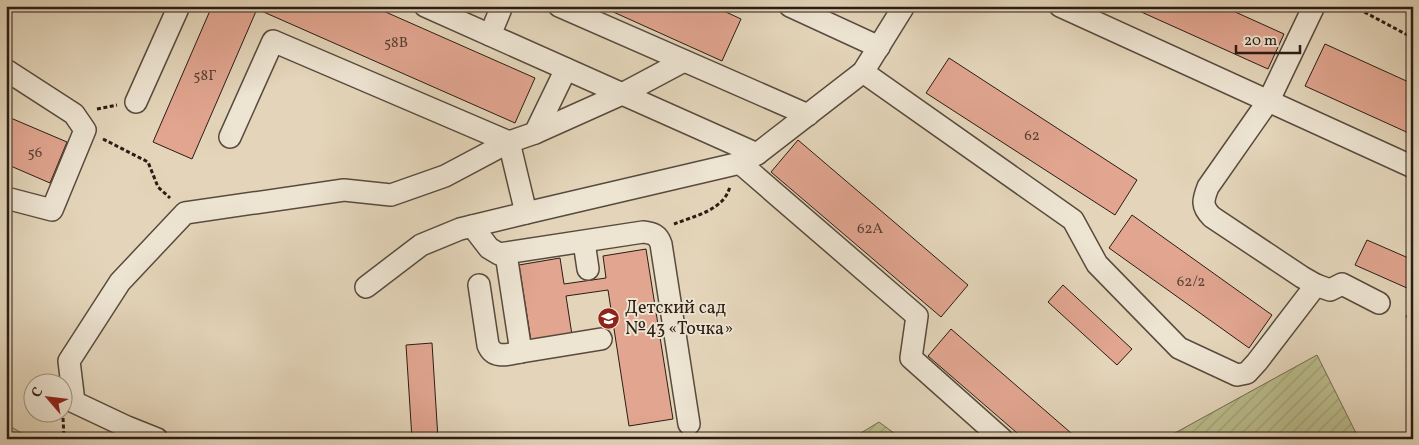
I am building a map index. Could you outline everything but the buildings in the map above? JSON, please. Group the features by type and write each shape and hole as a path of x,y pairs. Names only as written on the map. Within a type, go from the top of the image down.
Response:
{"lane":[{"path":"136,102 179,6"},
{"path":"425,6 622,94 749,158 918,316 911,358 1002,439"},
{"path":"490,35 502,6"},
{"path":"559,6 808,115"},
{"path":"790,6 879,48"},
{"path":"366,287 421,245 460,228 749,158 863,72 904,6"},
{"path":"1060,6 1413,167"},
{"path":"1314,6 1269,100 1208,186 1203,199 1204,209 1277,261 1316,285 1330,290 1342,284 1379,303"},
{"path":"230,137 273,41 509,142"},
{"path":"157,439 74,402 70,361 120,282 185,212 344,190 391,195 445,176 509,142 535,133 622,94 684,61"},
{"path":"535,133 566,69"},
{"path":"6,70 79,122 52,210 6,198"},
{"path":"863,72 1073,220 1097,264 1179,348 1225,370 1237,375 1247,373 1316,285"},
{"path":"509,142 526,213"},
{"path":"472,226 494,252 500,254 643,232 652,233 659,237 689,424"},
{"path":"584,242 588,269"},
{"path":"506,254 522,352"},
{"path":"479,285 488,345 490,351 495,354 501,355 601,339"}],"path":[{"path":"1353,6 1413,38"},
{"path":"79,122 136,102"},
{"path":"79,122 148,162 158,187 185,212"},
{"path":"659,237 668,226 710,210"},
{"path":"63,422 64,437 66,439"}],"green space":[{"path":"1317,355 1359,439 1164,439"},
{"path":"879,422 902,439 851,439"},
{"path":"6,424 32,439 6,439"}],"place":[{"name":"Детский сад №43 «Точка»","path":"609,318"}]}
